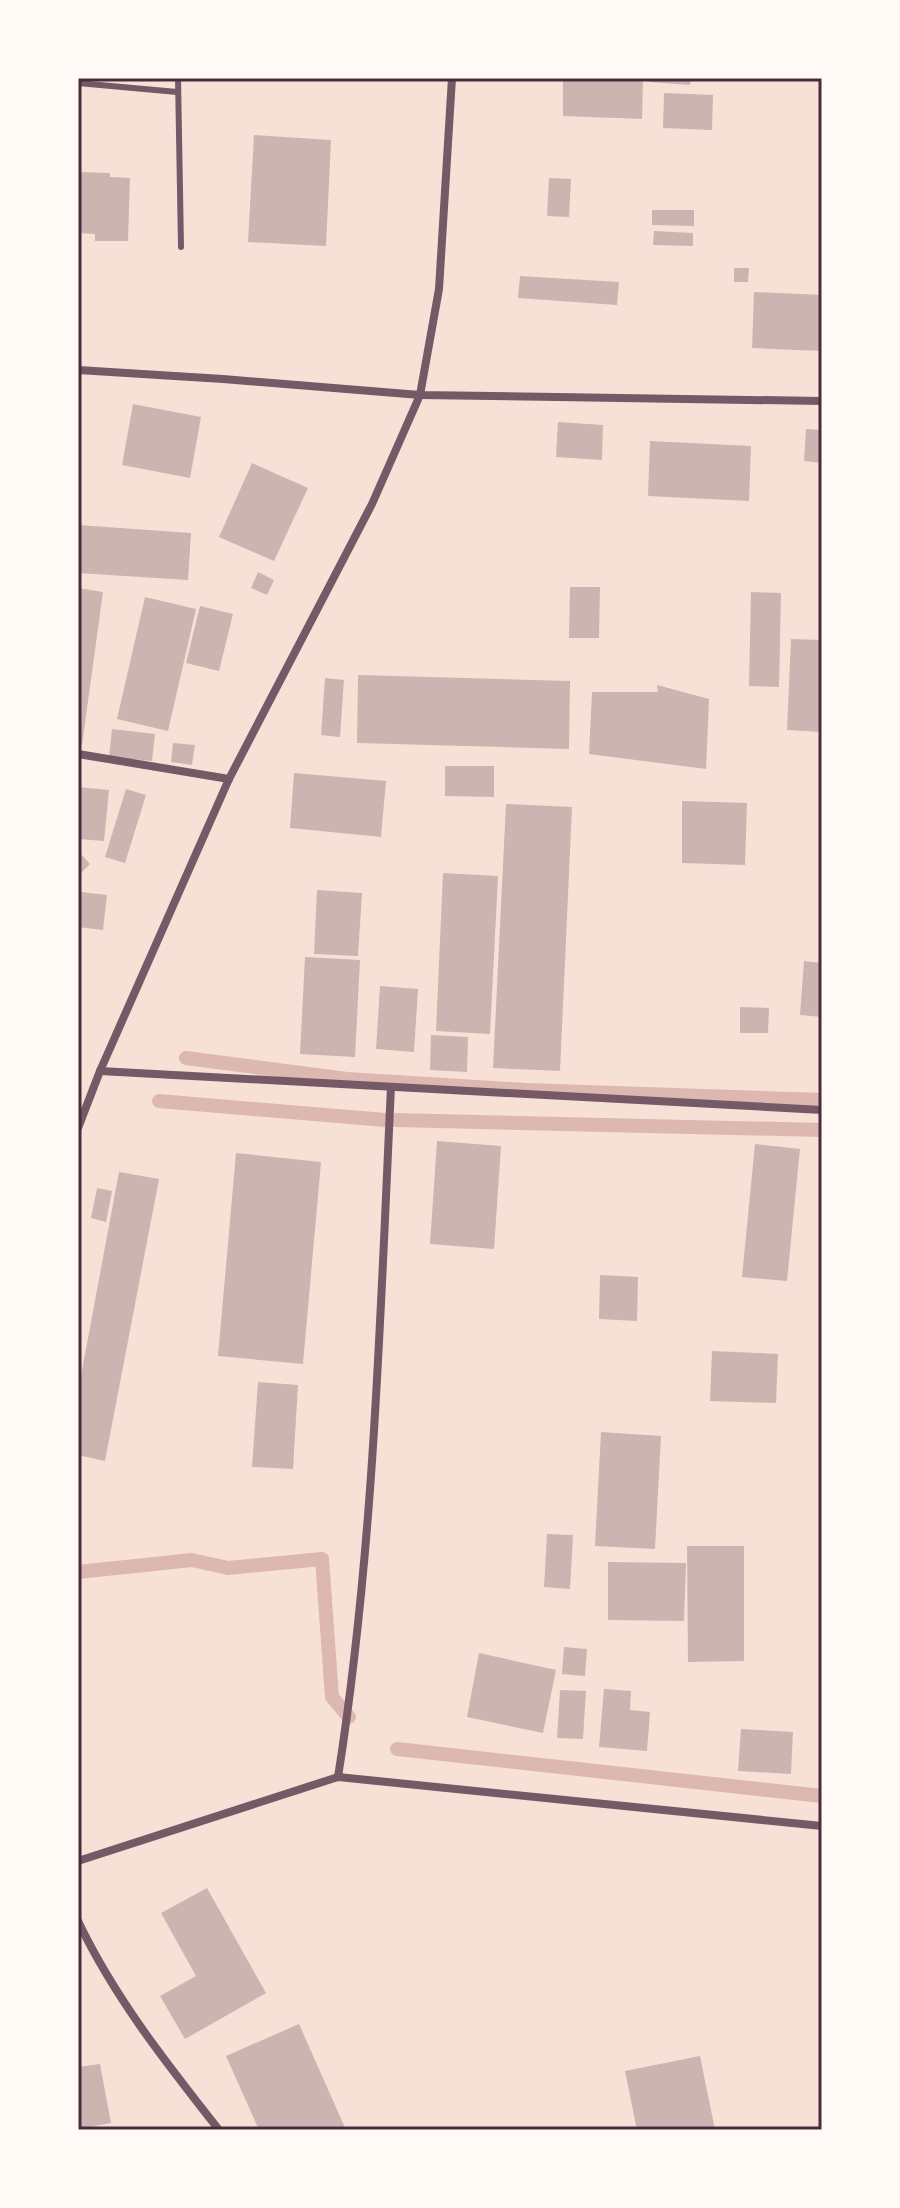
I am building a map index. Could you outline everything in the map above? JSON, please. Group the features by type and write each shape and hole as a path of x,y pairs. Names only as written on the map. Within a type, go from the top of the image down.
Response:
{"street":[{"path":"78,1128 100,1071 229,779 372,504 420,395 439,289 452,78"},
{"path":"78,370 420,395 822,401"},
{"path":"78,754 229,779"},
{"path":"100,1071 822,1110"},
{"path":"338,1777 355,1673 368,1540 391,1087"},
{"path":"78,1861 338,1777 822,1826"},
{"path":"78,1921 93,1953 149,2041 219,2130"}],"lane":[{"path":"178,78 181,247"},
{"path":"78,83 177,92"}],"building":[{"path":"649,78 691,78 690,85 649,82"},
{"path":"563,79 643,81 642,119 563,116"},
{"path":"664,93 713,95 712,130 663,128"},
{"path":"254,135 331,140 326,246 248,242"},
{"path":"78,172 110,173 110,177 130,178 128,241 95,241 95,234 78,233"},
{"path":"549,178 571,179 569,217 547,216"},
{"path":"652,210 694,210 694,226 652,225"},
{"path":"654,231 693,233 693,246 653,245"},
{"path":"734,268 749,268 748,282 734,282"},
{"path":"520,276 619,282 617,305 518,298"},
{"path":"754,292 822,295 822,351 752,348"},
{"path":"133,404 201,417 190,478 122,465"},
{"path":"558,422 603,425 602,460 556,457"},
{"path":"806,429 822,430 822,463 804,461"},
{"path":"650,441 751,446 749,501 648,496"},
{"path":"252,463 308,488 274,561 219,537"},
{"path":"78,525 191,533 188,580 78,573"},
{"path":"258,572 274,580 267,595 251,588"},
{"path":"570,587 600,587 599,638 569,638"},
{"path":"78,588 103,592 82,745 78,745"},
{"path":"751,592 781,593 779,687 749,686"},
{"path":"145,597 196,609 168,731 117,719"},
{"path":"200,606 233,614 219,671 186,663"},
{"path":"791,639 822,640 822,732 787,730"},
{"path":"358,675 570,681 569,749 357,743"},
{"path":"325,678 344,680 340,737 321,735"},
{"path":"657,685 709,699 706,769 589,754 592,692 658,692"},
{"path":"112,729 155,734 152,761 109,757"},
{"path":"173,743 195,745 192,765 171,762"},
{"path":"445,766 494,766 494,797 445,796"},
{"path":"294,773 386,781 381,837 290,828"},
{"path":"78,787 109,790 104,841 78,839"},
{"path":"126,789 146,795 125,863 105,857"},
{"path":"682,801 747,803 745,865 682,863"},
{"path":"506,804 572,807 560,1071 493,1068"},
{"path":"78,851 90,864 78,876"},
{"path":"443,873 498,876 490,1034 436,1031"},
{"path":"317,890 362,893 358,956 314,954"},
{"path":"81,892 107,895 103,930 78,927"},
{"path":"305,957 360,960 355,1057 300,1054"},
{"path":"804,961 822,963 822,1017 800,1015"},
{"path":"380,986 418,989 414,1052 376,1049"},
{"path":"740,1007 769,1008 768,1033 740,1033"},
{"path":"431,1035 468,1037 467,1072 430,1070"},
{"path":"437,1141 501,1146 494,1249 430,1244"},
{"path":"755,1144 800,1149 787,1281 742,1277"},
{"path":"236,1153 321,1162 303,1364 218,1356"},
{"path":"119,1172 159,1179 105,1461 78,1455 78,1392"},
{"path":"97,1188 112,1191 106,1222 91,1218"},
{"path":"600,1275 638,1277 637,1321 599,1319"},
{"path":"712,1351 778,1354 776,1403 710,1401"},
{"path":"258,1382 298,1385 293,1469 252,1467"},
{"path":"601,1432 661,1436 655,1549 595,1546"},
{"path":"547,1534 573,1535 570,1589 544,1587"},
{"path":"687,1546 744,1546 744,1661 688,1662"},
{"path":"608,1562 686,1563 684,1621 608,1620"},
{"path":"564,1647 587,1649 585,1676 562,1674"},
{"path":"479,1653 556,1670 543,1733 467,1717"},
{"path":"604,1689 631,1691 630,1710 650,1712 647,1751 599,1747"},
{"path":"560,1690 586,1691 583,1739 557,1738"},
{"path":"741,1729 793,1732 791,1774 738,1771"},
{"path":"207,1888 266,1993 185,2039 160,1996 196,1976 161,1913"},
{"path":"299,2024 346,2130 259,2130 226,2056"},
{"path":"700,2056 715,2130 637,2130 625,2071"},
{"path":"100,2064 111,2123 78,2129 78,2067"}],"waterway":[{"path":"186,1058 347,1079 527,1090 822,1100"},
{"path":"159,1101 385,1120"},
{"path":"396,1120 822,1130"},
{"path":"78,1572 192,1560 228,1568 322,1559 332,1697 349,1717"},
{"path":"397,1749 822,1796"}]}
